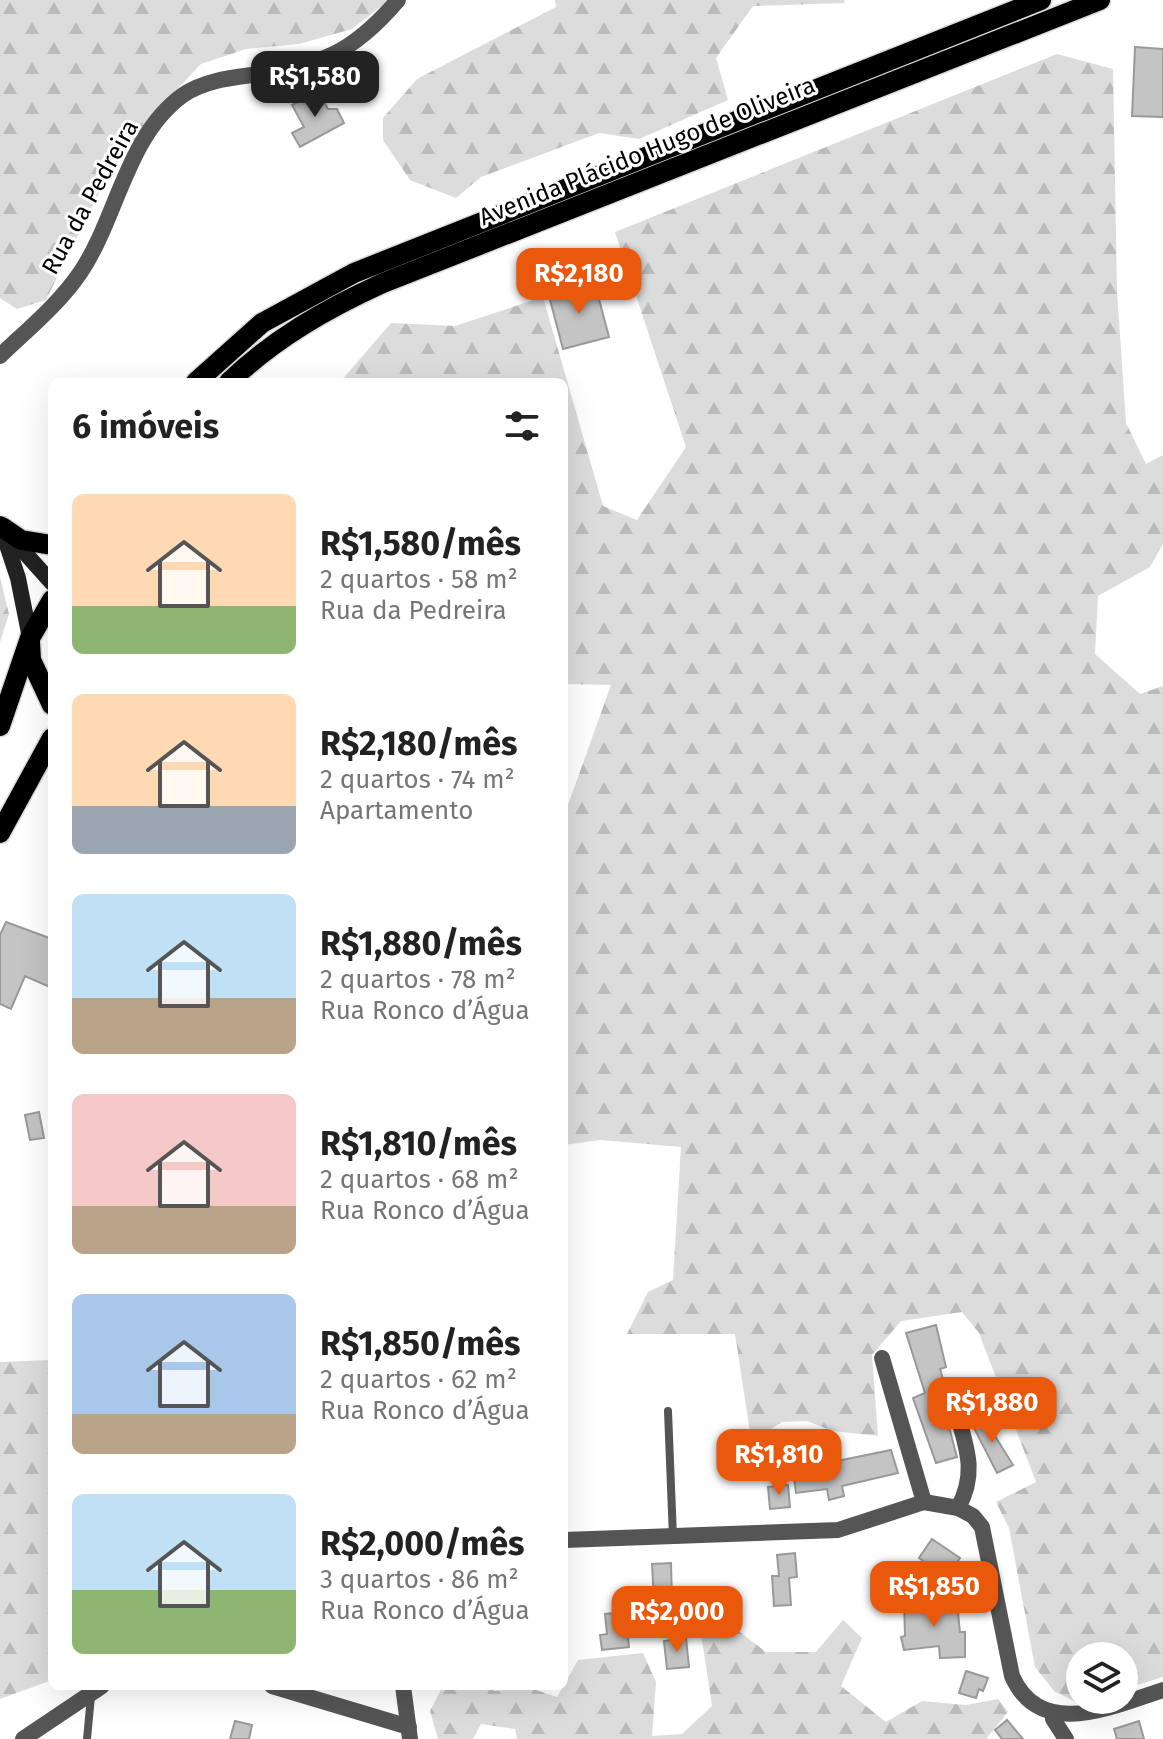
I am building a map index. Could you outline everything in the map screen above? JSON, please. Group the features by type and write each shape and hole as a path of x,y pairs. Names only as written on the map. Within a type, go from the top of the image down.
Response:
{"main road":[{"name":"Avenida Plácido Hugo de Oliveira","path":"200,378 262,323 354,273 1041,0"},
{"name":"Avenida Plácido Hugo de Oliveira","path":"234,378 272,344 310,319 383,283 1100,0"},
{"path":"1,525 21,540 48,544"},
{"path":"1,525 48,578"},
{"path":"1,525 18,578 30,638 29,650 44,675"},
{"path":"0,726 30,638 48,607"},
{"path":"30,638 48,620"},
{"path":"0,833 48,745"},
{"path":"24,786 48,774"}],"street":[{"name":"Rua da Pedreira","path":"0,356 67,290 81,272 121,181 162,117 183,95 216,80 307,66 328,59 375,27 398,0"},
{"path":"882,1358 924,1502"},
{"path":"958,1508 967,1491 970,1472 959,1421"},
{"path":"568,1540 838,1530 924,1502 958,1508 973,1516 987,1543 1012,1676 1018,1693 1031,1709 1053,1719 1075,1719 1163,1690"},
{"path":"23,1739 96,1690"},
{"path":"284,1690 409,1733 404,1690"},
{"path":"1053,1719 1066,1739"}],"lane":[{"path":"668,1411 673,1538"},
{"path":"87,1739 96,1690"}],"green space":[{"path":"0,0 389,0 352,29 299,44 246,49 201,64 160,107 108,175 46,300 17,309 0,298"},
{"path":"555,0 844,0 845,3 753,6 716,58 728,100 639,139 599,133 481,177 456,198 410,180 383,140 383,118 417,79 556,7"},
{"path":"1057,54 1113,69 1117,291 1126,423 1146,464 1163,455 1163,544 1150,567 1098,596 1095,654 1140,694 1163,686 1163,1677 1138,1685 1138,1642 1066,1642 1066,1697 1054,1691 1035,1667 1009,1528 996,1502 1036,1482 979,1333 962,1312 901,1321 872,1355 878,1436 833,1431 807,1421 782,1422 760,1436 750,1432 735,1334 627,1334 648,1292 673,1280 681,1147 601,1140 568,1144 568,805 611,685 568,684 568,384 603,506 637,520 686,447 615,232"},
{"path":"543,297 566,378 343,378 391,323 455,326"},
{"path":"0,577 9,614 0,642"},
{"path":"48,1360 48,1681 0,1699 0,1362"},
{"path":"723,1619 766,1652 816,1652 843,1620 862,1638 841,1686 886,1722 922,1701 966,1705 998,1699 1008,1712 986,1739 517,1739 515,1729 481,1724 473,1739 438,1739 430,1711 441,1690 536,1690 557,1697 561,1690 568,1690 568,1678 578,1660 643,1653 656,1682 652,1736 682,1734 712,1706 700,1627"}],"building":[{"path":"1135,47 1163,49 1163,117 1132,116"},
{"path":"318,91 328,109 337,109 344,123 300,147 292,133 304,127 292,105"},
{"path":"595,284 609,337 563,349 549,296"},
{"path":"6,922 48,938 48,986 25,976 11,1009 0,1004 0,935"},
{"path":"39,1112 44,1138 30,1140 25,1115"},
{"path":"936,1325 946,1367 940,1369 943,1379 937,1382 957,1457 936,1463 913,1398 925,1393 906,1333"},
{"path":"982,1415 1013,1465 997,1473 971,1422"},
{"path":"799,1430 801,1445 785,1447 784,1432"},
{"path":"891,1450 898,1473 842,1486 844,1496 829,1500 827,1489 796,1493 793,1470"},
{"path":"788,1485 790,1507 770,1509 768,1487"},
{"path":"932,1539 960,1558 947,1577 919,1558"},
{"path":"795,1553 797,1577 789,1578 791,1605 774,1606 772,1576 779,1576 777,1555"},
{"path":"671,1563 672,1601 654,1602 652,1564"},
{"path":"895,1573 898,1588 879,1592 876,1577"},
{"path":"922,1600 922,1606 957,1603 960,1632 965,1632 965,1657 940,1658 939,1646 904,1650 901,1637 905,1636 904,1601"},
{"path":"625,1612 629,1647 602,1650 600,1635 607,1634 605,1614"},
{"path":"686,1638 689,1667 667,1669 664,1641"},
{"path":"966,1671 988,1678 983,1691 979,1689 976,1698 959,1693"},
{"path":"1007,1720 1023,1739 1002,1739 995,1730"},
{"path":"235,1721 252,1725 249,1739 230,1739"},
{"path":"1139,1721 1144,1739 1117,1739 1114,1729"}]}
